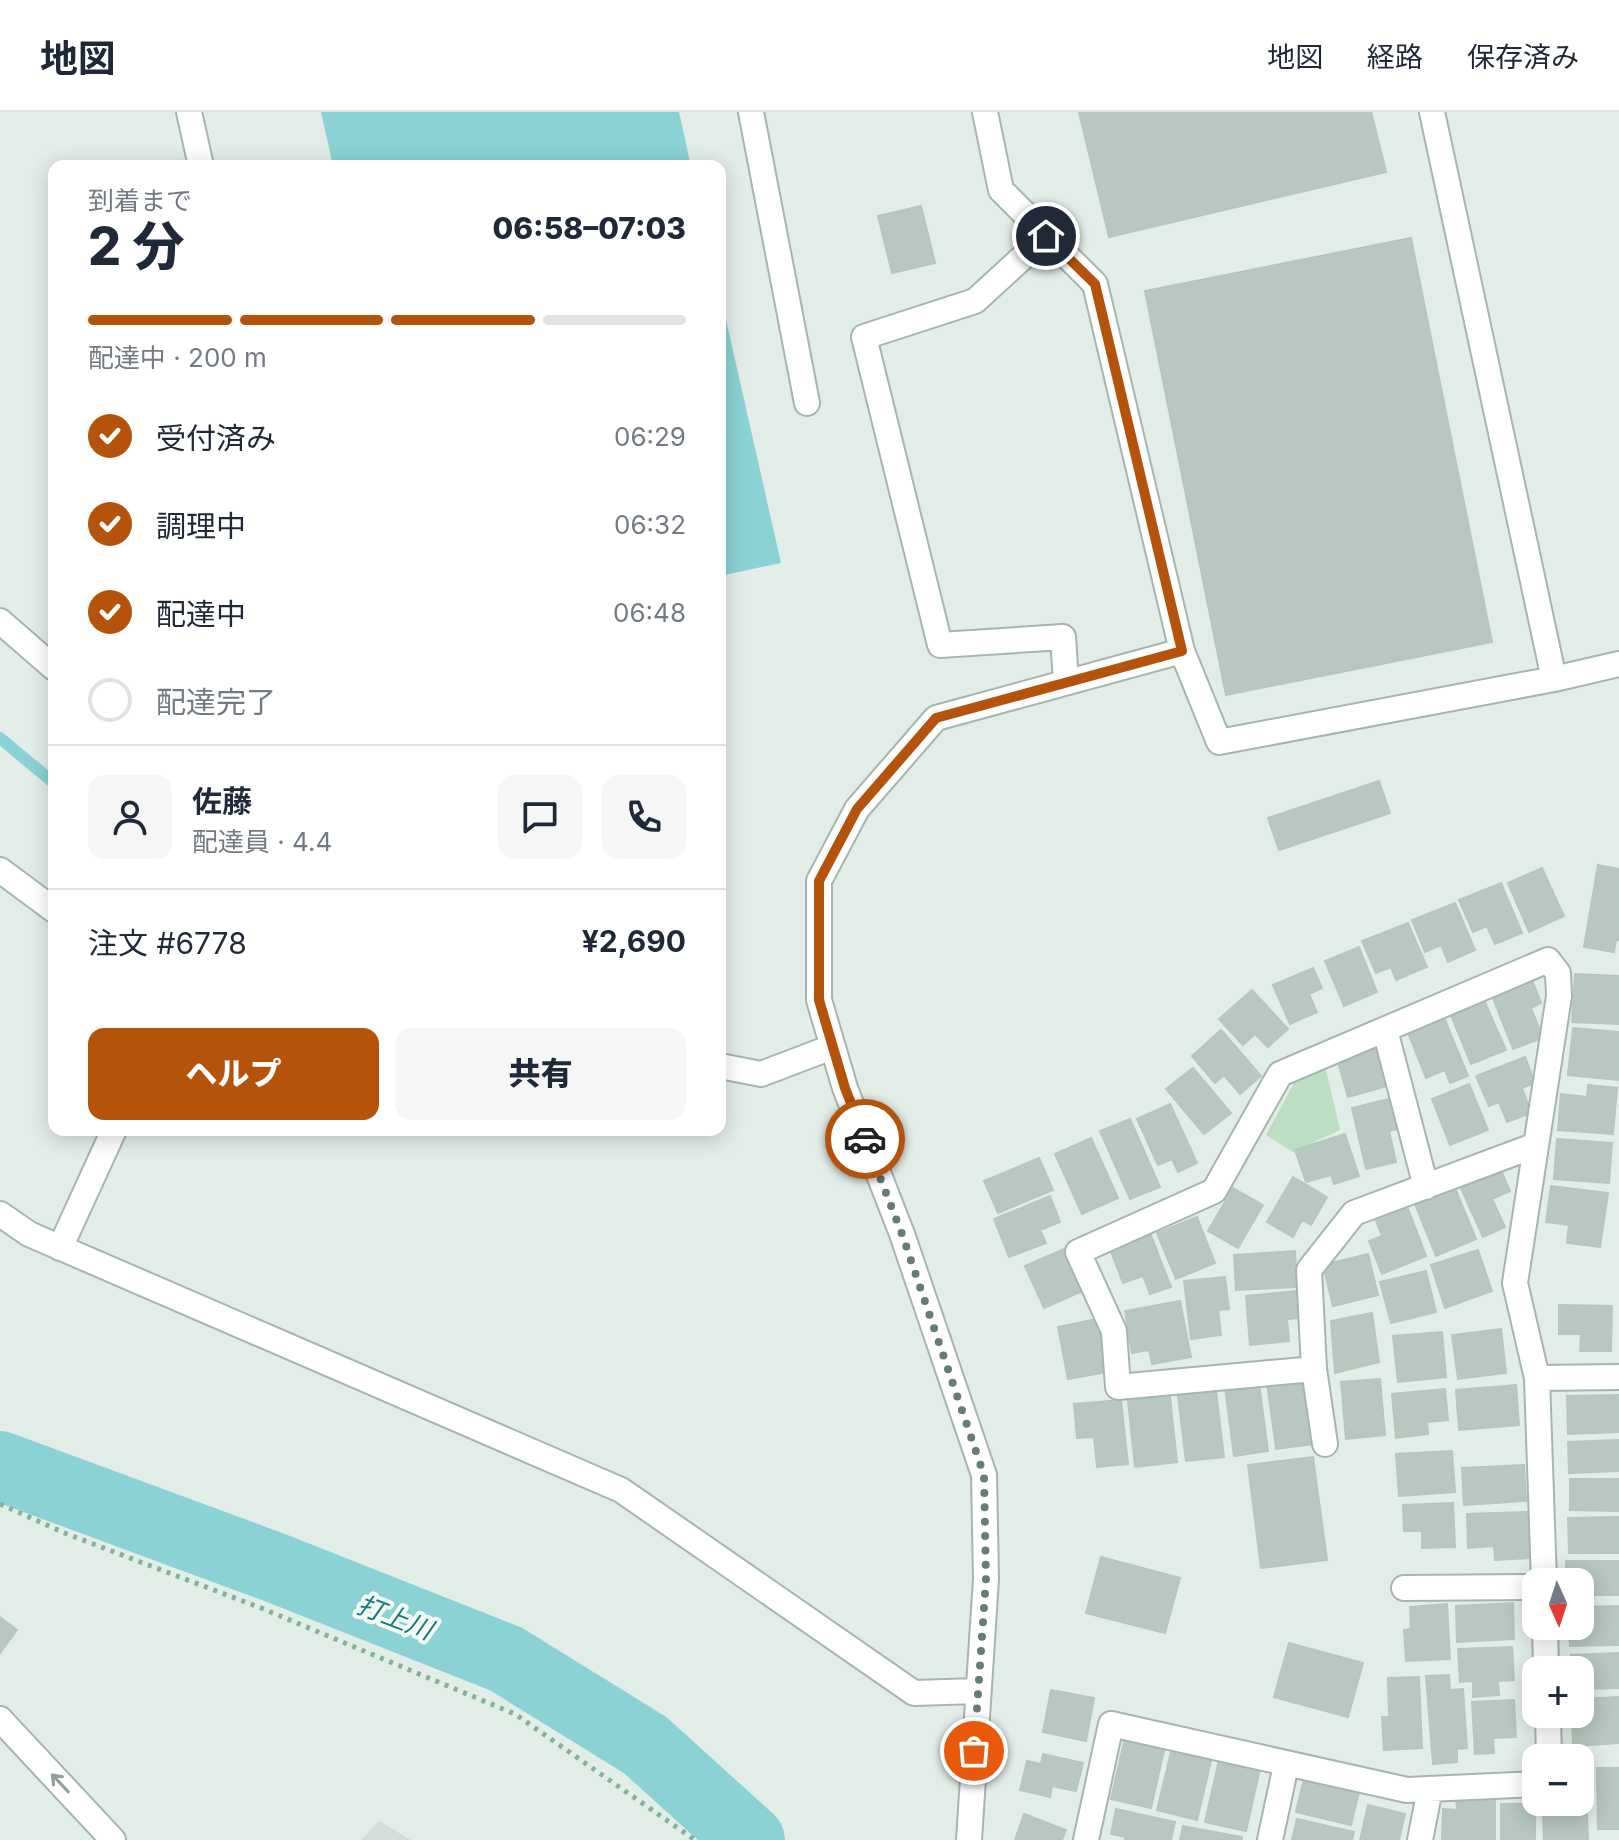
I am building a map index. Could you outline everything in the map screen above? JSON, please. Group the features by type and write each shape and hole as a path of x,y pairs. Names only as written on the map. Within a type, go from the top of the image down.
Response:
{"street":[{"path":"189,112 200,160"},
{"path":"751,112 807,403"},
{"path":"985,112 1001,190 1095,284 1182,651 1219,742 1619,664"},
{"path":"1432,112 1554,679"},
{"path":"1046,236 975,301 864,337 940,645 1063,637 1066,682"},
{"path":"0,621 48,663"},
{"path":"969,1840 986,1579 984,1475 902,1234 832,1047 819,1000 819,881 857,809 936,718 1182,651"},
{"path":"0,870 48,906"},
{"path":"1314,1369 1118,1387 1114,1331 1078,1252 1214,1191 1280,1074 1548,960 1558,973 1559,996 1515,1283 1537,1378 1544,1568"},
{"path":"1385,1030 1426,1187"},
{"path":"726,1067 761,1074 832,1047"},
{"path":"60,1248 111,1136"},
{"path":"1325,1444 1314,1369 1309,1270 1354,1213 1536,1145"},
{"path":"0,1214 29,1234 60,1248 621,1490 914,1693 977,1691"},
{"path":"1537,1378 1619,1377"},
{"path":"1404,1588 1522,1587"},
{"path":"0,1719 113,1840"},
{"path":"1086,1840 1111,1724 1407,1790 1522,1785"},
{"path":"1270,1840 1286,1765"},
{"path":"1420,1840 1430,1789"}],"path":[{"path":"0,1504 67,1534 261,1608 515,1714 695,1840"}],"shaded area":[{"path":"379,1821 411,1840 361,1840"}],"green space":[{"path":"1325,1065 1340,1130 1293,1152 1266,1135 1300,1072"}],"water":[{"path":"321,112 679,112 690,160 332,160"},
{"path":"726,320 781,563 726,575"}],"building":[{"path":"1079,112 1371,112 1386,172 1109,237"},
{"path":"921,206 935,263 892,273 878,216"},
{"path":"1411,238 1492,642 1226,695 1145,291"},
{"path":"1379,781 1390,813 1279,850 1268,818"},
{"path":"1598,865 1619,869 1619,940 1616,940 1614,952 1584,947"},
{"path":"1542,868 1564,916 1529,932 1508,883"},
{"path":"1501,883 1522,933 1495,944 1487,926 1473,932 1459,900"},
{"path":"1455,903 1475,950 1448,962 1441,945 1425,952 1412,920"},
{"path":"1408,923 1427,967 1396,980 1391,967 1376,973 1362,941"},
{"path":"1359,947 1377,992 1344,1006 1325,961"},
{"path":"1313,968 1322,988 1309,994 1317,1012 1290,1024 1273,985"},
{"path":"1575,974 1619,976 1619,1024 1572,1022"},
{"path":"1531,977 1541,1003 1531,1008 1543,1038 1513,1049 1491,993"},
{"path":"1252,990 1288,1029 1268,1047 1255,1034 1243,1045 1219,1019"},
{"path":"1483,998 1506,1050 1471,1064 1450,1013"},
{"path":"1443,1015 1468,1076 1450,1083 1445,1070 1426,1078 1407,1030"},
{"path":"1573,1028 1619,1032 1619,1080 1568,1075"},
{"path":"1221,1030 1261,1076 1240,1094 1224,1075 1215,1083 1192,1056"},
{"path":"1375,1045 1387,1086 1348,1097 1336,1056"},
{"path":"1525,1057 1535,1083 1522,1088 1531,1113 1507,1122 1499,1102 1489,1106 1476,1076"},
{"path":"1193,1068 1231,1113 1204,1134 1166,1089"},
{"path":"1469,1084 1488,1130 1450,1145 1432,1099"},
{"path":"1588,1085 1617,1088 1613,1134 1558,1130 1561,1094 1587,1097"},
{"path":"1393,1098 1401,1128 1389,1131 1396,1162 1366,1169 1352,1108"},
{"path":"1170,1104 1197,1163 1178,1172 1172,1159 1158,1165 1137,1119"},
{"path":"1130,1119 1160,1187 1130,1199 1100,1131"},
{"path":"1345,1134 1359,1176 1334,1184 1331,1175 1306,1182 1295,1150"},
{"path":"1091,1138 1118,1198 1082,1214 1055,1154"},
{"path":"1557,1139 1612,1143 1609,1183 1554,1179"},
{"path":"1039,1158 1053,1190 998,1213 984,1181"},
{"path":"1499,1166 1510,1191 1492,1199 1505,1227 1483,1237 1459,1184"},
{"path":"1293,1177 1327,1197 1311,1225 1302,1220 1293,1237 1267,1222"},
{"path":"1551,1186 1608,1193 1600,1247 1567,1243 1569,1225 1546,1222"},
{"path":"1233,1188 1263,1205 1238,1248 1208,1231"},
{"path":"1455,1188 1476,1239 1436,1256 1415,1204"},
{"path":"1050,1196 1060,1222 1040,1230 1046,1243 1009,1257 994,1219"},
{"path":"1407,1206 1426,1256 1382,1274 1369,1241 1382,1236 1375,1218"},
{"path":"1197,1217 1215,1263 1176,1279 1157,1233"},
{"path":"1149,1230 1171,1287 1150,1294 1143,1276 1123,1283 1109,1246"},
{"path":"1066,1248 1085,1290 1044,1308 1025,1266"},
{"path":"1478,1250 1492,1291 1445,1308 1431,1265"},
{"path":"1295,1251 1297,1287 1236,1290 1234,1255"},
{"path":"1368,1254 1378,1295 1333,1306 1323,1265"},
{"path":"1426,1271 1436,1312 1391,1323 1380,1282"},
{"path":"1225,1277 1229,1309 1218,1310 1221,1335 1191,1339 1184,1281"},
{"path":"1296,1291 1299,1318 1287,1319 1289,1341 1250,1345 1246,1296"},
{"path":"1180,1301 1191,1357 1152,1364 1149,1350 1132,1353 1125,1311"},
{"path":"1559,1305 1612,1306 1611,1351 1580,1351 1581,1334 1559,1334"},
{"path":"1372,1313 1379,1362 1335,1373 1331,1321"},
{"path":"1097,1319 1107,1372 1068,1379 1058,1327"},
{"path":"1501,1329 1506,1373 1458,1379 1452,1335"},
{"path":"1442,1332 1446,1377 1398,1382 1393,1336"},
{"path":"1306,1378 1315,1444 1276,1449 1267,1383"},
{"path":"1380,1379 1385,1435 1346,1439 1341,1382"},
{"path":"1259,1383 1268,1451 1234,1456 1225,1388"},
{"path":"1516,1385 1519,1425 1459,1430 1456,1390"},
{"path":"1445,1389 1448,1420 1427,1422 1428,1434 1396,1438 1392,1394"},
{"path":"1216,1391 1224,1457 1186,1461 1178,1396"},
{"path":"1619,1395 1619,1432 1568,1434 1567,1396"},
{"path":"1170,1397 1177,1462 1135,1467 1128,1401"},
{"path":"1121,1400 1128,1464 1097,1467 1094,1437 1077,1438 1074,1404"},
{"path":"1619,1440 1619,1471 1569,1473 1568,1442"},
{"path":"1452,1451 1455,1492 1399,1496 1396,1454"},
{"path":"1313,1457 1327,1560 1261,1568 1248,1465"},
{"path":"1524,1465 1526,1501 1464,1505 1462,1468"},
{"path":"1570,1479 1619,1479 1619,1511 1570,1510"},
{"path":"1453,1503 1455,1547 1422,1548 1422,1531 1404,1531 1403,1505"},
{"path":"1528,1512 1530,1558 1495,1560 1494,1546 1468,1548 1467,1514"},
{"path":"1619,1517 1619,1553 1569,1553 1568,1518"},
{"path":"1101,1557 1180,1578 1165,1633 1086,1613"},
{"path":"1566,1561 1619,1561 1619,1595 1594,1595 1594,1568 1566,1568"},
{"path":"1513,1603 1514,1639 1457,1642 1456,1606"},
{"path":"1447,1604 1450,1659 1406,1661 1404,1630 1411,1629 1410,1607"},
{"path":"1619,1606 1619,1645 1570,1646 1570,1640 1594,1640 1594,1607"},
{"path":"0,1617 17,1630 0,1653"},
{"path":"1289,1643 1363,1663 1348,1717 1274,1697"},
{"path":"1512,1647 1514,1680 1498,1681 1499,1695 1473,1697 1473,1681 1460,1682 1458,1649"},
{"path":"1619,1653 1619,1688 1594,1689 1594,1656 1571,1655"},
{"path":"1449,1675 1450,1690 1463,1689 1467,1748 1457,1749 1457,1762 1433,1764 1426,1676"},
{"path":"1419,1677 1422,1748 1384,1750 1382,1717 1389,1717 1388,1678"},
{"path":"1051,1690 1094,1698 1086,1741 1043,1732"},
{"path":"1619,1697 1619,1743 1573,1744 1572,1728 1594,1728 1594,1698"},
{"path":"1514,1700 1516,1737 1493,1738 1494,1753 1475,1754 1472,1702"},
{"path":"1125,1738 1165,1746 1151,1808 1111,1799"},
{"path":"1172,1748 1212,1757 1197,1820 1157,1810"},
{"path":"1043,1754 1083,1763 1076,1791 1052,1786 1050,1797 1020,1790 1027,1761 1041,1764"},
{"path":"1219,1760 1260,1769 1246,1831 1205,1822"},
{"path":"1597,1768 1619,1768 1619,1829 1598,1829"},
{"path":"1304,1779 1359,1792 1351,1825 1296,1812"},
{"path":"1456,1796 1495,1796 1495,1840 1442,1840 1443,1809 1457,1810"},
{"path":"1501,1804 1522,1804 1522,1816 1535,1816 1535,1840 1501,1840"},
{"path":"1368,1805 1405,1814 1399,1840 1360,1840"},
{"path":"1116,1809 1175,1822 1171,1840 1125,1840 1126,1837 1111,1834"},
{"path":"1024,1814 1066,1830 1062,1840 1015,1840"},
{"path":"1543,1816 1587,1816 1588,1840 1544,1840"},
{"path":"1297,1819 1354,1832 1352,1840 1292,1840"},
{"path":"1183,1826 1242,1837 1242,1840 1180,1840"}],"waterway":[{"path":"0,738 48,778"},
{"name":"打上川","path":"0,1466 276,1568 506,1659 645,1745 750,1840"}],"way so far":[{"path":"865,1139 902,1234 984,1475 986,1579 974,1751"}],"route":[{"path":"865,1139 845,1088 819,1000 819,881 857,809 936,718 1182,651 1095,284 1046,236"}]}
